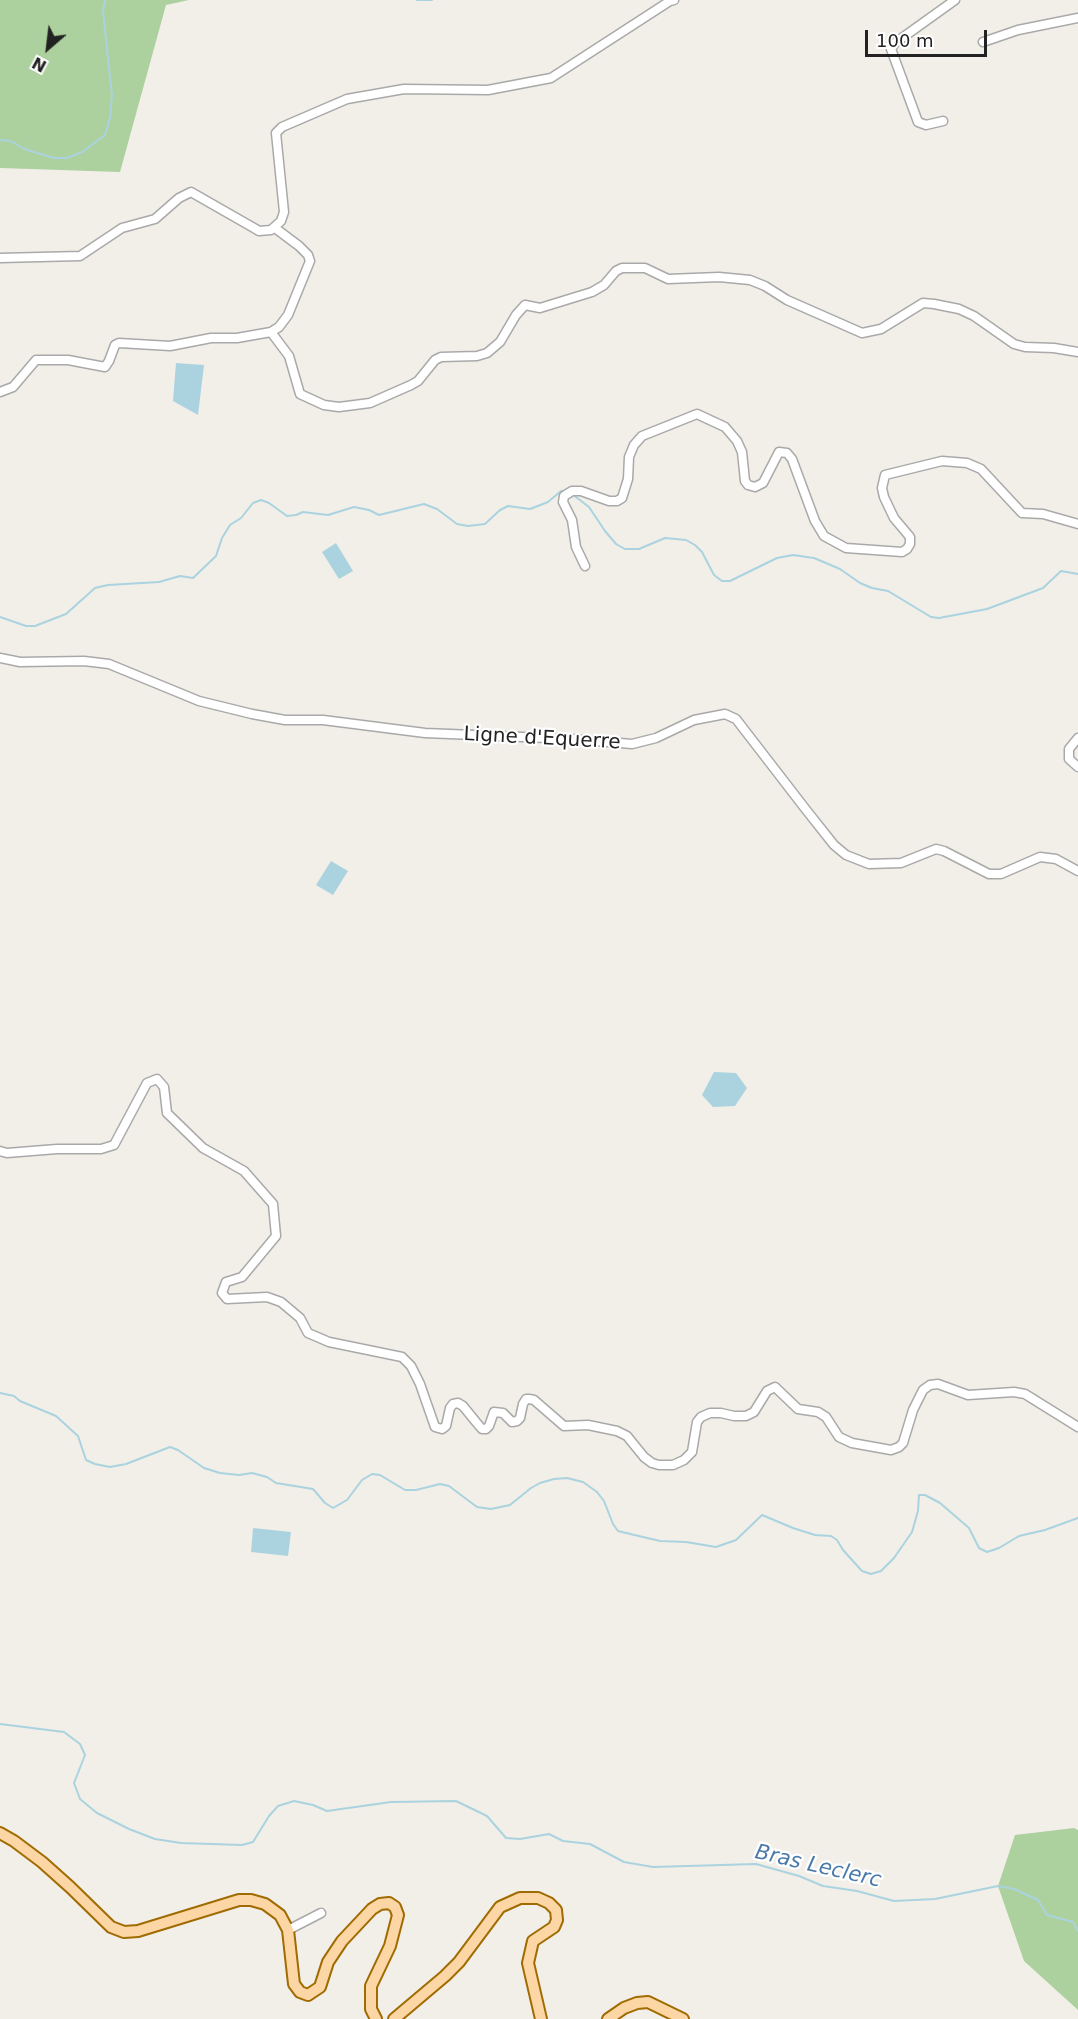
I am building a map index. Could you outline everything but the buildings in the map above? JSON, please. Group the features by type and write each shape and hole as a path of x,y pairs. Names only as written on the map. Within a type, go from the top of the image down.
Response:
{"main road":[{"path":"0,1833 42,1862 111,1928 123,1932 138,1931 239,1900 251,1900 265,1904 279,1915 288,1930 294,1984 300,1992 308,1995 320,1987 333,1952 372,1909 380,1904 388,1903 395,1907 398,1915 390,1946 371,1986 370,2009 376,2019"},
{"path":"394,2019 459,1962 500,1906 520,1898 538,1898 549,1903 556,1910 557,1920 554,1927 532,1941 528,1963 541,2019"},
{"path":"608,2019 624,2008 636,2003 648,2002 683,2019"}],"street":[{"path":"0,258 80,256 122,228 155,219 182,196 191,192 220,211 259,231 275,228 284,212 276,133 282,127 347,99 404,89 488,90 551,78 674,0"},
{"path":"943,121 926,125 918,122 891,49 895,43 956,0"},
{"path":"983,42 1018,30 1078,18"},
{"path":"0,392 13,387 36,360 68,360 105,367 118,343 170,346 211,338 237,338 271,332 279,327 288,315 309,261 308,255 275,228"},
{"path":"271,332 289,356 300,394 324,405 339,407 370,403 411,385 418,381 435,360 441,357 477,356 487,353 500,342 516,315 525,305 540,308 592,292 604,285 616,271 622,268 645,268 668,279 719,277 750,280 795,304 862,333 881,329 923,303 959,309 974,316 1014,344 1078,351"},
{"path":"585,566 576,547 572,520 563,502 564,496 572,491 581,491 609,501 622,498 628,479 629,457 634,445 642,436 697,414 725,427 737,441 742,452 744,481 748,485 754,487 763,483 779,452 787,453 792,459 815,521 824,536 846,548 902,552 907,549 910,537 894,518 884,497 882,488 885,476 942,461 967,463 981,469 1022,513 1043,514 1078,524"},
{"name":"Ligne d'Equerre","path":"0,658 20,662 84,661 109,664 199,700 252,714 285,720 322,720 425,733 572,739 632,744 656,738 694,720 725,714 735,719 820,828 846,855 869,864 901,863 936,849 989,874 1001,874 1040,857 1056,859 1078,871"},
{"path":"1078,738 1069,750 1069,759 1078,767"},
{"path":"0,1151 7,1153 57,1149 101,1149 114,1145 147,1083 157,1079 164,1087 166,1113 203,1148 244,1171 273,1204 276,1236 242,1277 226,1282 222,1293 227,1299 267,1298 281,1302 300,1318 308,1333 329,1342 402,1357 411,1366 420,1384 435,1427 442,1429 446,1426 453,1404 458,1403 463,1406 482,1429 486,1429 494,1412 503,1413 512,1422 517,1421 520,1418 523,1404 526,1399 529,1399 534,1400 564,1426 588,1425 617,1431 627,1436 652,1463 673,1465 684,1460 693,1452 697,1422 701,1417 710,1413 746,1416 754,1412 767,1390 775,1387 798,1409 818,1412 826,1417 839,1437 852,1443 891,1450 903,1443 915,1404 923,1390 930,1385 938,1384 969,1395 1014,1392 1025,1394 1078,1427"},
{"path":"288,1930 321,1913"}],"green space":[{"path":"0,0 189,0 166,5 120,172 0,168"},
{"path":"1074,1828 1078,1830 1078,2010 1024,1961 998,1886 1015,1835"}],"water":[{"path":"176,363 204,365 198,415 173,401"},
{"path":"336,543 353,571 339,579 322,552"},
{"path":"331,861 348,871 333,895 316,885"},
{"path":"714,1072 736,1073 747,1088 735,1106 713,1107 702,1095"},
{"path":"253,1528 291,1532 288,1556 251,1552"}],"waterway":[{"path":"0,140 11,141 24,149 54,158 67,158 82,152 105,135 110,118 112,95 103,12 105,0"},
{"path":"417,0 432,0"},
{"path":"0,617 26,626 35,626 66,614 95,588 159,582 180,576 193,578 216,556 222,538 230,525 241,518 253,503 261,500 287,516 303,512 328,515 354,507 379,515 424,504 437,509 457,524 468,526 485,524 508,506 530,509 548,502 561,491 567,492"},
{"path":"572,494 589,507 616,544 625,549 639,549 665,538 686,540 702,552 714,575 722,581 730,581 777,558 793,555 814,558 840,569 860,583 888,591 931,617 939,618 987,609 1043,588 1061,571 1078,574"},
{"path":"0,1393 14,1396 20,1401 56,1416 78,1436 86,1460 95,1464 110,1467 126,1464 170,1447 204,1468 220,1473 239,1475 252,1473 267,1477 276,1483 313,1489 325,1503 333,1508 347,1500 362,1480 372,1474 380,1475 405,1490 416,1490 440,1484 449,1486 477,1507 491,1509 510,1505 540,1483 567,1478 583,1482 597,1492 604,1501 618,1531 660,1541 716,1547 736,1540 762,1515 815,1535 831,1536 837,1540 862,1571 871,1574 881,1571 894,1558 912,1532 918,1511 919,1495 925,1495 940,1503 969,1528 979,1548 987,1552 1019,1536 1045,1530 1078,1518"},
{"name":"Bras Leclerc","path":"0,1724 64,1732 80,1744 85,1755 74,1783 80,1799 97,1813 155,1839 181,1843 242,1845 253,1842 278,1806 294,1801 327,1811 391,1802 456,1801 487,1816 506,1838 520,1839 549,1834 563,1841 590,1844 624,1862 653,1867 756,1864 799,1876 823,1886 857,1891 894,1901 935,1899 998,1886 1014,1889 1038,1900 1047,1915 1073,1922 1078,1931"}]}
